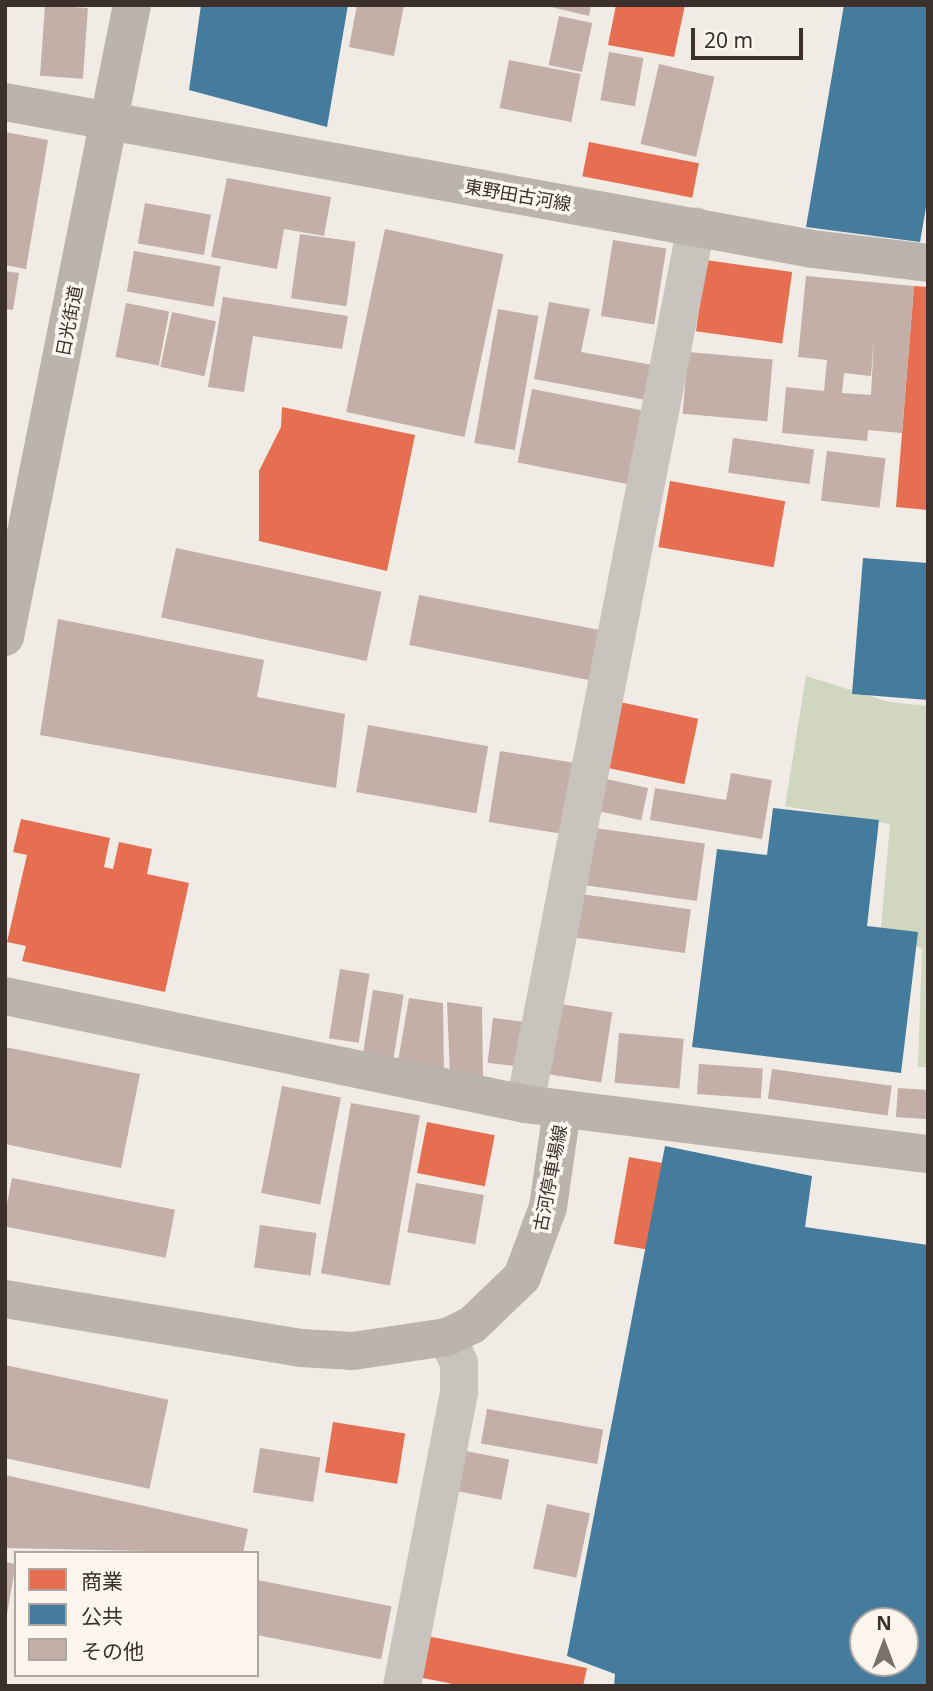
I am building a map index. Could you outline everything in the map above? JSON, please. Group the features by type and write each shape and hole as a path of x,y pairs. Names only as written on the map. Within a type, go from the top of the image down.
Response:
{"main road":[{"name":"日光街道","path":"5,637 15,542 132,5"},
{"name":"東野田古河線","path":"5,102 696,227 928,264"},
{"path":"5,996 562,1110"},
{"name":"古河停車場線","path":"5,1298 301,1348 353,1351 447,1337 472,1325 522,1277 548,1207 562,1110 928,1154"}],"street":[{"path":"525,1104 696,227"},
{"path":"402,1686 459,1392 458,1363 447,1337"}],"green space":[{"path":"806,676 889,702 928,706 928,1067 918,1067 922,948 880,939 890,824 785,806"}],"building: 商業":[{"path":"616,5 685,5 674,57 608,45"},
{"path":"589,142 699,163 692,198 582,176"},
{"path":"706,260 792,272 782,343 696,331"},
{"path":"914,286 928,287 928,510 896,507"},
{"path":"282,407 415,435 387,571 259,541 259,471 281,427"},
{"path":"670,481 785,501 774,567 658,547"},
{"path":"620,702 698,719 684,784 606,768"},
{"path":"21,819 110,838 104,867 113,869 119,842 152,849 147,874 189,883 165,992 22,961 26,946 7,942 27,855 13,852"},
{"path":"427,1122 495,1135 485,1186 417,1173"},
{"path":"629,1157 662,1163 647,1250 614,1244"},
{"path":"333,1422 405,1433 397,1484 325,1472"},
{"path":"422,1635 587,1668 583,1686 463,1686 413,1676"}],"building: 公共":[{"path":"201,5 348,5 327,127 189,90"},
{"path":"844,5 928,5 928,196 920,242 806,227"},
{"path":"863,558 928,563 928,700 852,694"},
{"path":"773,808 879,820 867,926 918,932 901,1073 692,1047 717,849 767,855"},
{"path":"665,1146 812,1176 805,1227 928,1245 928,1686 614,1686 615,1674 567,1656"}],"building: その他":[{"path":"45,5 88,8 83,79 40,76"},
{"path":"357,5 404,5 394,56 349,47"},
{"path":"543,5 591,5 589,16"},
{"path":"559,16 592,23 582,72 549,65"},
{"path":"609,52 643,58 635,106 600,100"},
{"path":"509,60 581,74 571,122 500,108"},
{"path":"659,64 715,77 696,157 641,144"},
{"path":"5,132 48,140 26,269 5,265"},
{"path":"227,178 331,197 324,236 284,229 277,269 211,257"},
{"path":"145,203 211,215 204,255 138,243"},
{"path":"385,229 503,254 464,437 346,412"},
{"path":"300,234 355,242 346,306 291,298"},
{"path":"613,240 666,248 654,324 601,316"},
{"path":"134,251 221,266 214,307 127,291"},
{"path":"5,271 19,273 13,310 5,309"},
{"path":"806,276 914,286 902,433 868,430 867,441 782,433 786,387 824,391 827,360 798,357","holes":["874,338 871,395 842,393 844,373 871,376"]},
{"path":"223,297 348,316 342,349 253,336 244,392 208,387"},
{"path":"549,302 590,309 581,352 653,365 646,400 534,379"},
{"path":"126,303 169,311 159,365 116,357"},
{"path":"498,309 538,316 515,450 474,443"},
{"path":"172,312 216,321 204,376 160,367"},
{"path":"688,352 773,359 767,421 683,414"},
{"path":"532,389 648,412 634,485 518,463"},
{"path":"733,438 814,449 809,484 728,473"},
{"path":"827,451 886,458 879,508 821,501"},
{"path":"176,548 381,592 367,661 161,617"},
{"path":"419,595 600,630 590,680 409,645"},
{"path":"58,619 264,660 257,697 345,714 336,788 40,735"},
{"path":"368,725 488,746 476,813 356,792"},
{"path":"500,751 575,763 564,834 489,822"},
{"path":"731,773 772,780 762,839 650,820 655,788 726,800"},
{"path":"606,779 648,788 641,820 599,811"},
{"path":"595,828 705,843 697,901 587,885"},
{"path":"581,894 691,909 685,953 575,938"},
{"path":"340,969 370,974 359,1043 329,1038"},
{"path":"373,990 404,995 393,1064 362,1059"},
{"path":"409,998 443,1003 444,1075 397,1067"},
{"path":"447,1002 482,1007 483,1079 450,1075"},
{"path":"560,1004 612,1012 601,1082 549,1074"},
{"path":"493,1018 525,1022 519,1067 488,1063"},
{"path":"619,1033 684,1039 679,1088 615,1083"},
{"path":"5,1047 140,1074 121,1168 5,1144"},
{"path":"699,1064 763,1068 761,1098 697,1094"},
{"path":"772,1069 892,1086 888,1116 768,1099"},
{"path":"282,1086 341,1097 320,1204 261,1193"},
{"path":"898,1088 928,1090 926,1119 896,1117"},
{"path":"351,1103 420,1115 390,1286 321,1273"},
{"path":"12,1178 175,1210 166,1258 5,1227"},
{"path":"416,1183 484,1195 475,1244 407,1232"},
{"path":"260,1225 316,1233 310,1276 254,1268"},
{"path":"5,1365 168,1400 149,1489 5,1458"},
{"path":"487,1409 603,1429 597,1464 481,1443"},
{"path":"260,1448 320,1458 313,1502 253,1492"},
{"path":"466,1451 509,1459 501,1500 458,1491"},
{"path":"5,1475 248,1529 243,1551 5,1548"},
{"path":"547,1504 590,1513 576,1578 533,1569"},
{"path":"5,1562 14,1564 5,1621"},
{"path":"259,1580 391,1606 381,1659 259,1635"}]}
